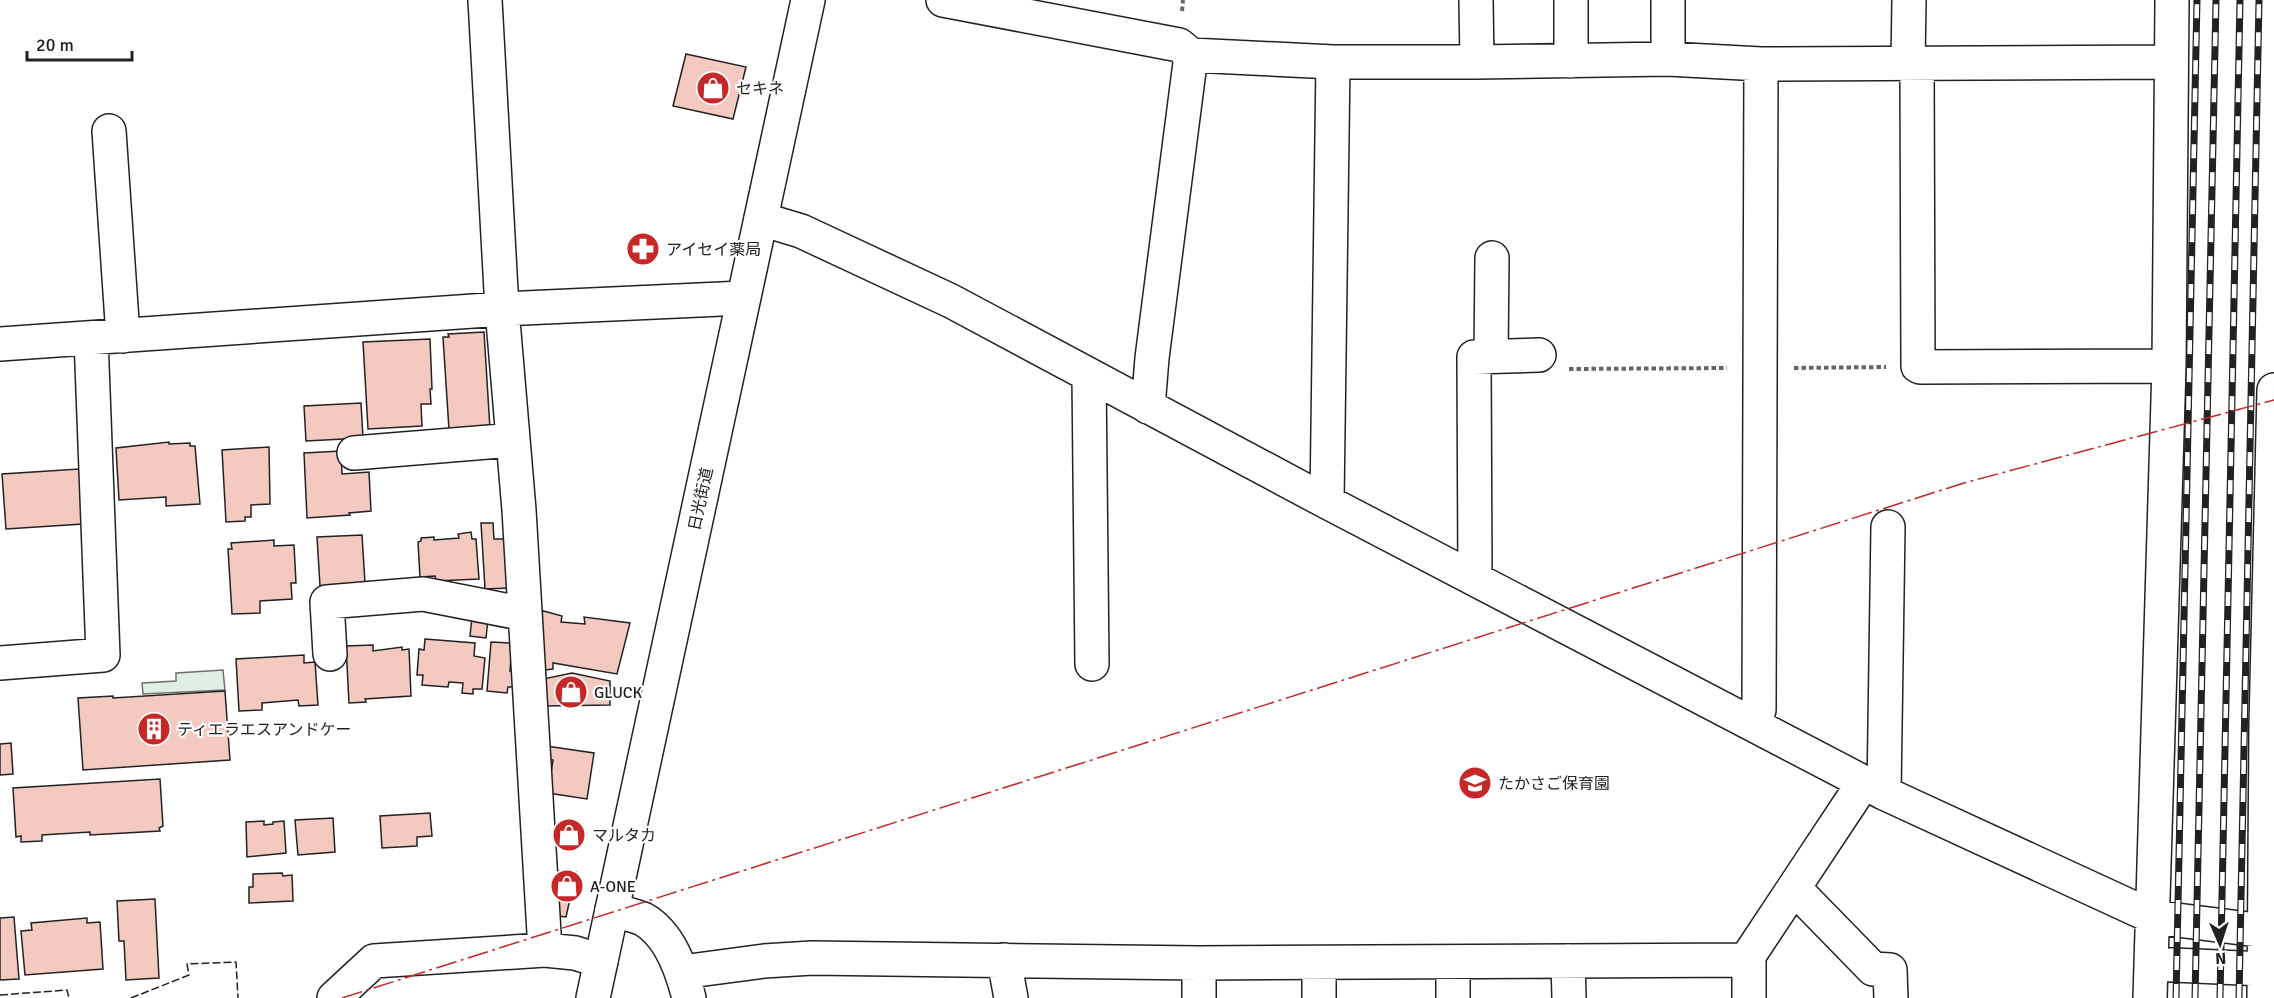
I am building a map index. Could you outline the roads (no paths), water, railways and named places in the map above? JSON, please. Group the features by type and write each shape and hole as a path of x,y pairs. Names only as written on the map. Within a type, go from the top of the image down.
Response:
{"street":[{"path":"485,0 502,309 525,614 545,950"},
{"name":"日光街道","path":"593,998 808,0"},
{"path":"943,0 1185,50 1333,62 1571,61 1668,58 1761,64 2171,62"},
{"path":"1476,0 1477,62"},
{"path":"1571,0 1571,61"},
{"path":"1668,0 1668,58"},
{"path":"1909,0 1913,63 1918,366 2169,366"},
{"path":"2150,998 2169,366 2172,0"},
{"path":"1148,407 1185,50"},
{"path":"1327,502 1333,62"},
{"path":"1753,724 1760,710 1761,64"},
{"path":"109,131 123,336"},
{"path":"761,219 801,231 951,301 1327,502 1874,788 2153,917 2268,918"},
{"path":"1491,356 1492,258"},
{"path":"0,344 502,309 743,298"},
{"path":"0,663 103,656 91,338"},
{"path":"1475,579 1474,357 1539,355"},
{"path":"1089,375 1092,664"},
{"path":"2151,964 2266,988 2268,918 2266,725 2273,517 2274,390"},
{"path":"354,453 513,440"},
{"path":"612,910 641,918 659,930 686,985 764,961 812,958 1199,963 1746,960 1794,888 1874,788 1888,527"},
{"path":"330,654 327,602 423,594 525,614"},
{"path":"1794,888 1873,969 1890,970 1891,998"},
{"path":"334,998 374,961 545,950 575,953 602,961"},
{"path":"1749,956 1749,998"},
{"path":"1004,960 1011,998"},
{"path":"1568,961 1569,998"},
{"path":"1453,962 1453,998"},
{"path":"1199,963 1199,998"},
{"path":"1319,963 1319,998"}],"railway":[{"path":"2176,998 2197,0"},
{"path":"2195,998 2216,0"},
{"path":"2220,998 2240,0"},
{"path":"2239,998 2259,0"}],"place":[{"name":"セキネ","path":"713,88"},
{"name":"アイセイ薬局","path":"643,249"},
{"name":"GLUCK","path":"571,692"},
{"name":"ティエラエスアンドケー","path":"154,729"},
{"name":"たかさご保育園","path":"1475,783"},
{"name":"マルタカ","path":"569,835"},
{"name":"A-ONE","path":"567,886"}]}
